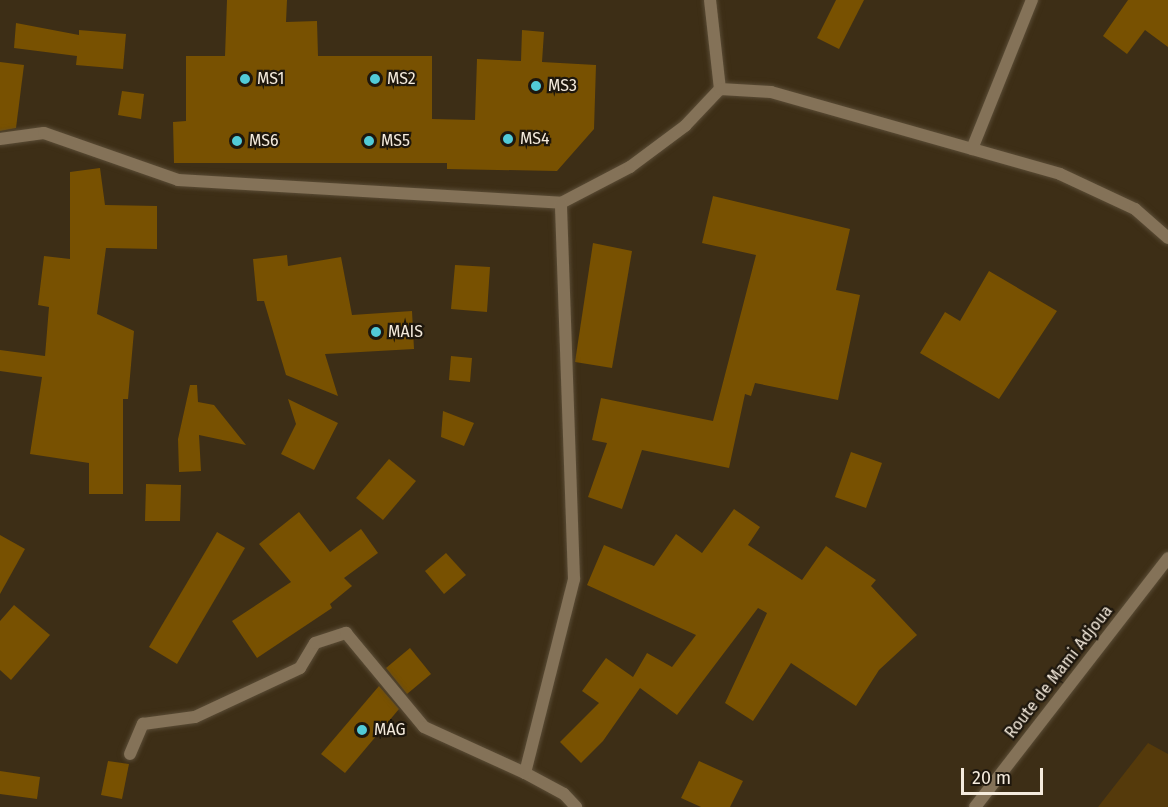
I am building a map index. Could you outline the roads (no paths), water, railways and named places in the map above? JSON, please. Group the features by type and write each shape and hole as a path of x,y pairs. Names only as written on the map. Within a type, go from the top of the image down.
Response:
{"street":[{"path":"0,139 44,133 178,180 561,203 630,167 685,126 720,89 710,0"},
{"path":"972,149 1032,0"},
{"path":"720,89 771,92 1060,174 1135,209 1168,238"},
{"path":"525,773 574,579 561,203"},
{"name":"Route de Mami Adjoua","path":"975,807 1168,558"},
{"path":"130,754 143,724 195,717 300,668 315,643 346,633 424,727 525,773 564,794 576,807"}],"place":[{"name":"MS1","path":"245,79"},
{"name":"MS2","path":"375,79"},
{"name":"MS3","path":"536,86"},
{"name":"MS4","path":"508,139"},
{"name":"MS6","path":"237,141"},
{"name":"MS5","path":"369,141"},
{"name":"MAIS","path":"376,332"},
{"name":"MAG","path":"362,730"}]}
